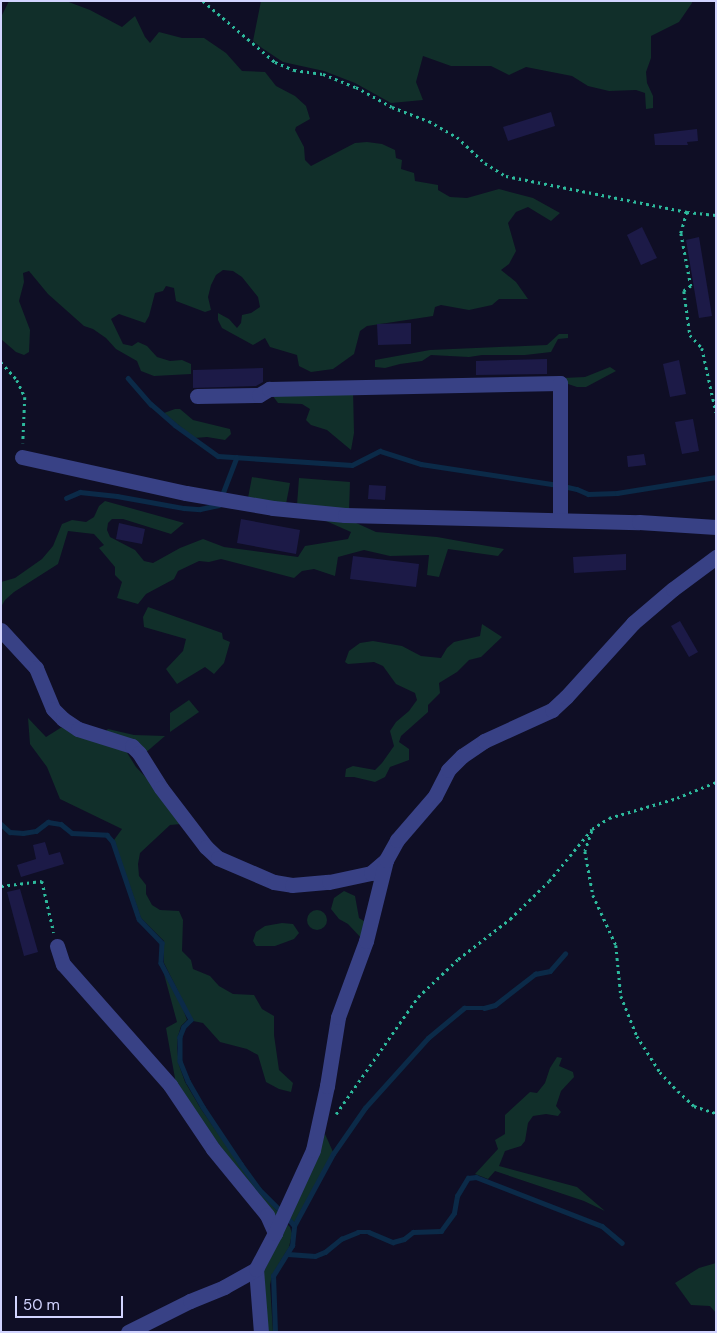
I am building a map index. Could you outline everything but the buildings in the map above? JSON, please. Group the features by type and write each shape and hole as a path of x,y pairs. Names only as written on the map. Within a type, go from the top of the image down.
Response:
{"street":[{"path":"197,396 259,395 269,389 560,383 560,520"},
{"path":"22,457 186,493 273,508 345,515 560,520 716,527"},
{"path":"260,1332 256,1269 314,1150 338,1017 366,941 386,860 397,840 427,808 448,770 462,756 508,729 552,710 633,624 673,588 716,557"},
{"path":"1,630 36,668 53,709 78,728 132,746 139,753 161,788 206,848 218,858 274,882 292,885 329,882 371,873 386,860"},
{"path":"57,946 63,964 170,1085 213,1149 267,1215 275,1233"},
{"path":"128,1332 190,1301 224,1287 256,1269"}],"path":[{"path":"203,1 275,62 294,70 323,74 356,87 392,107 429,121 457,137 485,163 506,176 687,212 716,215"},
{"path":"687,212 681,233 690,286 684,291 690,335 702,348 716,412"},
{"path":"1,362 18,380 25,397 22,457"},
{"path":"332,1119 418,998 458,959 510,919 549,881 592,829 609,818 676,798 716,782"},
{"path":"592,829 585,851 593,895 616,945 621,996 637,1036 660,1072 678,1091 694,1106 716,1113"},
{"path":"1,886 42,881 57,946"}],"green space":[{"path":"9,1 66,1 90,10 122,27 135,16 150,43 159,32 182,38 204,38 226,53 242,71 265,72 276,86 295,96 306,106 310,119 296,127 295,130 304,147 305,160 311,166 355,143 382,144 395,150 396,158 402,160 401,169 414,173 415,181 438,185 438,190 450,197 467,198 499,189 533,198 560,213 551,221 528,207 516,212 508,223 516,251 509,264 501,270 516,282 528,299 499,299 492,305 469,310 441,305 435,307 433,316 367,326 360,331 354,354 333,369 311,372 299,366 297,355 270,347 265,338 253,345 222,328 218,320 218,313 229,319 237,328 241,323 242,315 251,313 260,307 258,297 242,277 233,271 223,270 216,275 211,285 208,297 211,310 205,312 176,301 174,288 166,286 163,291 155,293 149,316 145,323 119,314 111,319 123,344 132,346 138,342 147,346 157,357 170,361 182,360 191,364 191,374 154,376 141,371 137,361 116,349 106,338 93,329 84,326 48,294 29,271 23,273 24,282 19,301 30,330 29,352 24,355 16,352 1,339 1,17"},
{"path":"261,1 692,1 692,3 679,22 651,36 651,58 646,72 647,83 653,96 653,108 646,109 645,93 636,90 609,91 588,86 572,76 526,67 509,75 491,66 451,66 423,56 416,82 423,100 391,103 355,83 324,71 283,62 253,41"},
{"path":"559,334 568,334 568,338 558,339 551,352 469,357 431,355 422,361 385,368 375,367 375,360 430,350 547,345"},
{"path":"610,367 616,371 586,387 577,387 562,382 563,378 585,377"},
{"path":"353,390 354,433 351,450 327,430 311,425 306,420 310,409 302,404 278,403 270,392"},
{"path":"180,409 193,420 230,429 231,434 225,440 207,437 194,438 164,413"},
{"path":"252,477 290,483 286,504 248,498"},
{"path":"299,478 350,482 349,511 297,505"},
{"path":"105,501 184,523 171,534 123,519 112,519 108,523 107,530 110,537 135,550 144,561 153,563 180,548 203,539 224,547 298,557 305,546 348,539 351,532 326,521 327,517 354,522 376,532 437,537 504,549 498,556 448,549 439,577 427,575 429,555 390,556 364,550 338,557 335,576 314,569 302,571 294,578 221,559 209,562 199,561 178,571 174,579 146,594 138,604 117,598 122,582 115,575 115,567 99,548 104,545 94,534 68,531 58,564 14,592 5,600 1,607 1,582 15,578 42,559 53,546 62,524 72,520 86,522 94,517 99,506"},
{"path":"148,607 222,633 223,639 230,642 224,663 214,674 205,667 177,684 166,669 183,651 186,639 144,627 143,617"},
{"path":"482,624 502,637 481,657 469,660 457,672 439,683 440,693 428,705 428,712 401,736 399,742 409,749 409,760 390,767 385,777 375,782 345,777 346,769 353,766 375,770 382,763 394,746 390,731 417,700 415,693 396,684 383,666 374,662 348,664 345,662 349,651 360,643 373,641 402,646 421,656 441,658 447,648 454,642 480,636"},
{"path":"189,700 199,712 170,732 170,713"},
{"path":"28,718 46,737 62,727 126,751 136,767 154,786 181,824 170,825 140,853 138,864 139,876 146,885 146,894 152,905 160,910 179,911 183,920 182,951 191,960 193,969 210,976 219,986 233,994 254,995 262,1009 274,1016 274,1035 279,1070 293,1083 291,1092 279,1089 266,1082 258,1055 247,1049 220,1042 203,1023 193,1021 164,963 164,941 141,918 114,840 122,829 60,799 47,767 30,744"},
{"path":"108,729 134,735 165,736 144,754 104,733"},
{"path":"344,891 355,896 359,918 367,923 363,940 348,924 339,919 331,909 334,898"},
{"path":"317,910 324,913 327,920 324,927 317,930 310,927 307,920 310,913"},
{"path":"282,923 293,924 299,933 294,939 275,946 256,946 253,941 256,932 265,926"},
{"path":"164,974 182,1006 187,1020 181,1026 177,1048 179,1065 185,1082 201,1109 256,1188 280,1214 277,1218 247,1184 176,1084 166,1028 177,1022"},
{"path":"557,1057 562,1058 559,1066 573,1072 574,1077 561,1091 556,1106 561,1112 558,1116 546,1114 533,1116 528,1123 525,1141 521,1146 505,1151 499,1166 577,1187 605,1211 584,1201 495,1171 488,1179 475,1174 498,1149 495,1140 505,1134 505,1115 530,1092 537,1093 545,1083 550,1068"},
{"path":"325,1134 333,1152 294,1223 287,1216"},
{"path":"285,1222 290,1227 292,1234 289,1247 272,1275 270,1285 273,1332 266,1332 262,1275 280,1239"},
{"path":"716,1263 716,1313 710,1306 691,1305 675,1283 699,1268"}],"waterway":[{"path":"128,378 151,404 175,425 218,456 352,465 380,451 421,464 559,485 577,489 588,494 617,493 716,477"},
{"path":"222,495 236,458"},
{"path":"66,498 80,492 117,496 184,508 200,509 219,505"},
{"path":"1,824 10,832 23,833 36,831 48,822 61,824 72,833 107,835 113,842 139,919 162,943 161,963 191,1020 184,1027 180,1037 180,1061 188,1081 241,1164 259,1189 279,1209"},
{"path":"294,1226 333,1154 365,1108 428,1038 464,1008 484,1008 495,1005 535,974 550,971 565,954"},
{"path":"288,1254 315,1256 325,1252 341,1239 358,1232 369,1232 393,1242 404,1239 413,1232 441,1231 454,1213 457,1196 468,1178 476,1177 602,1226 622,1243"},
{"path":"275,1332 273,1276 292,1246 294,1226 289,1220"}]}
